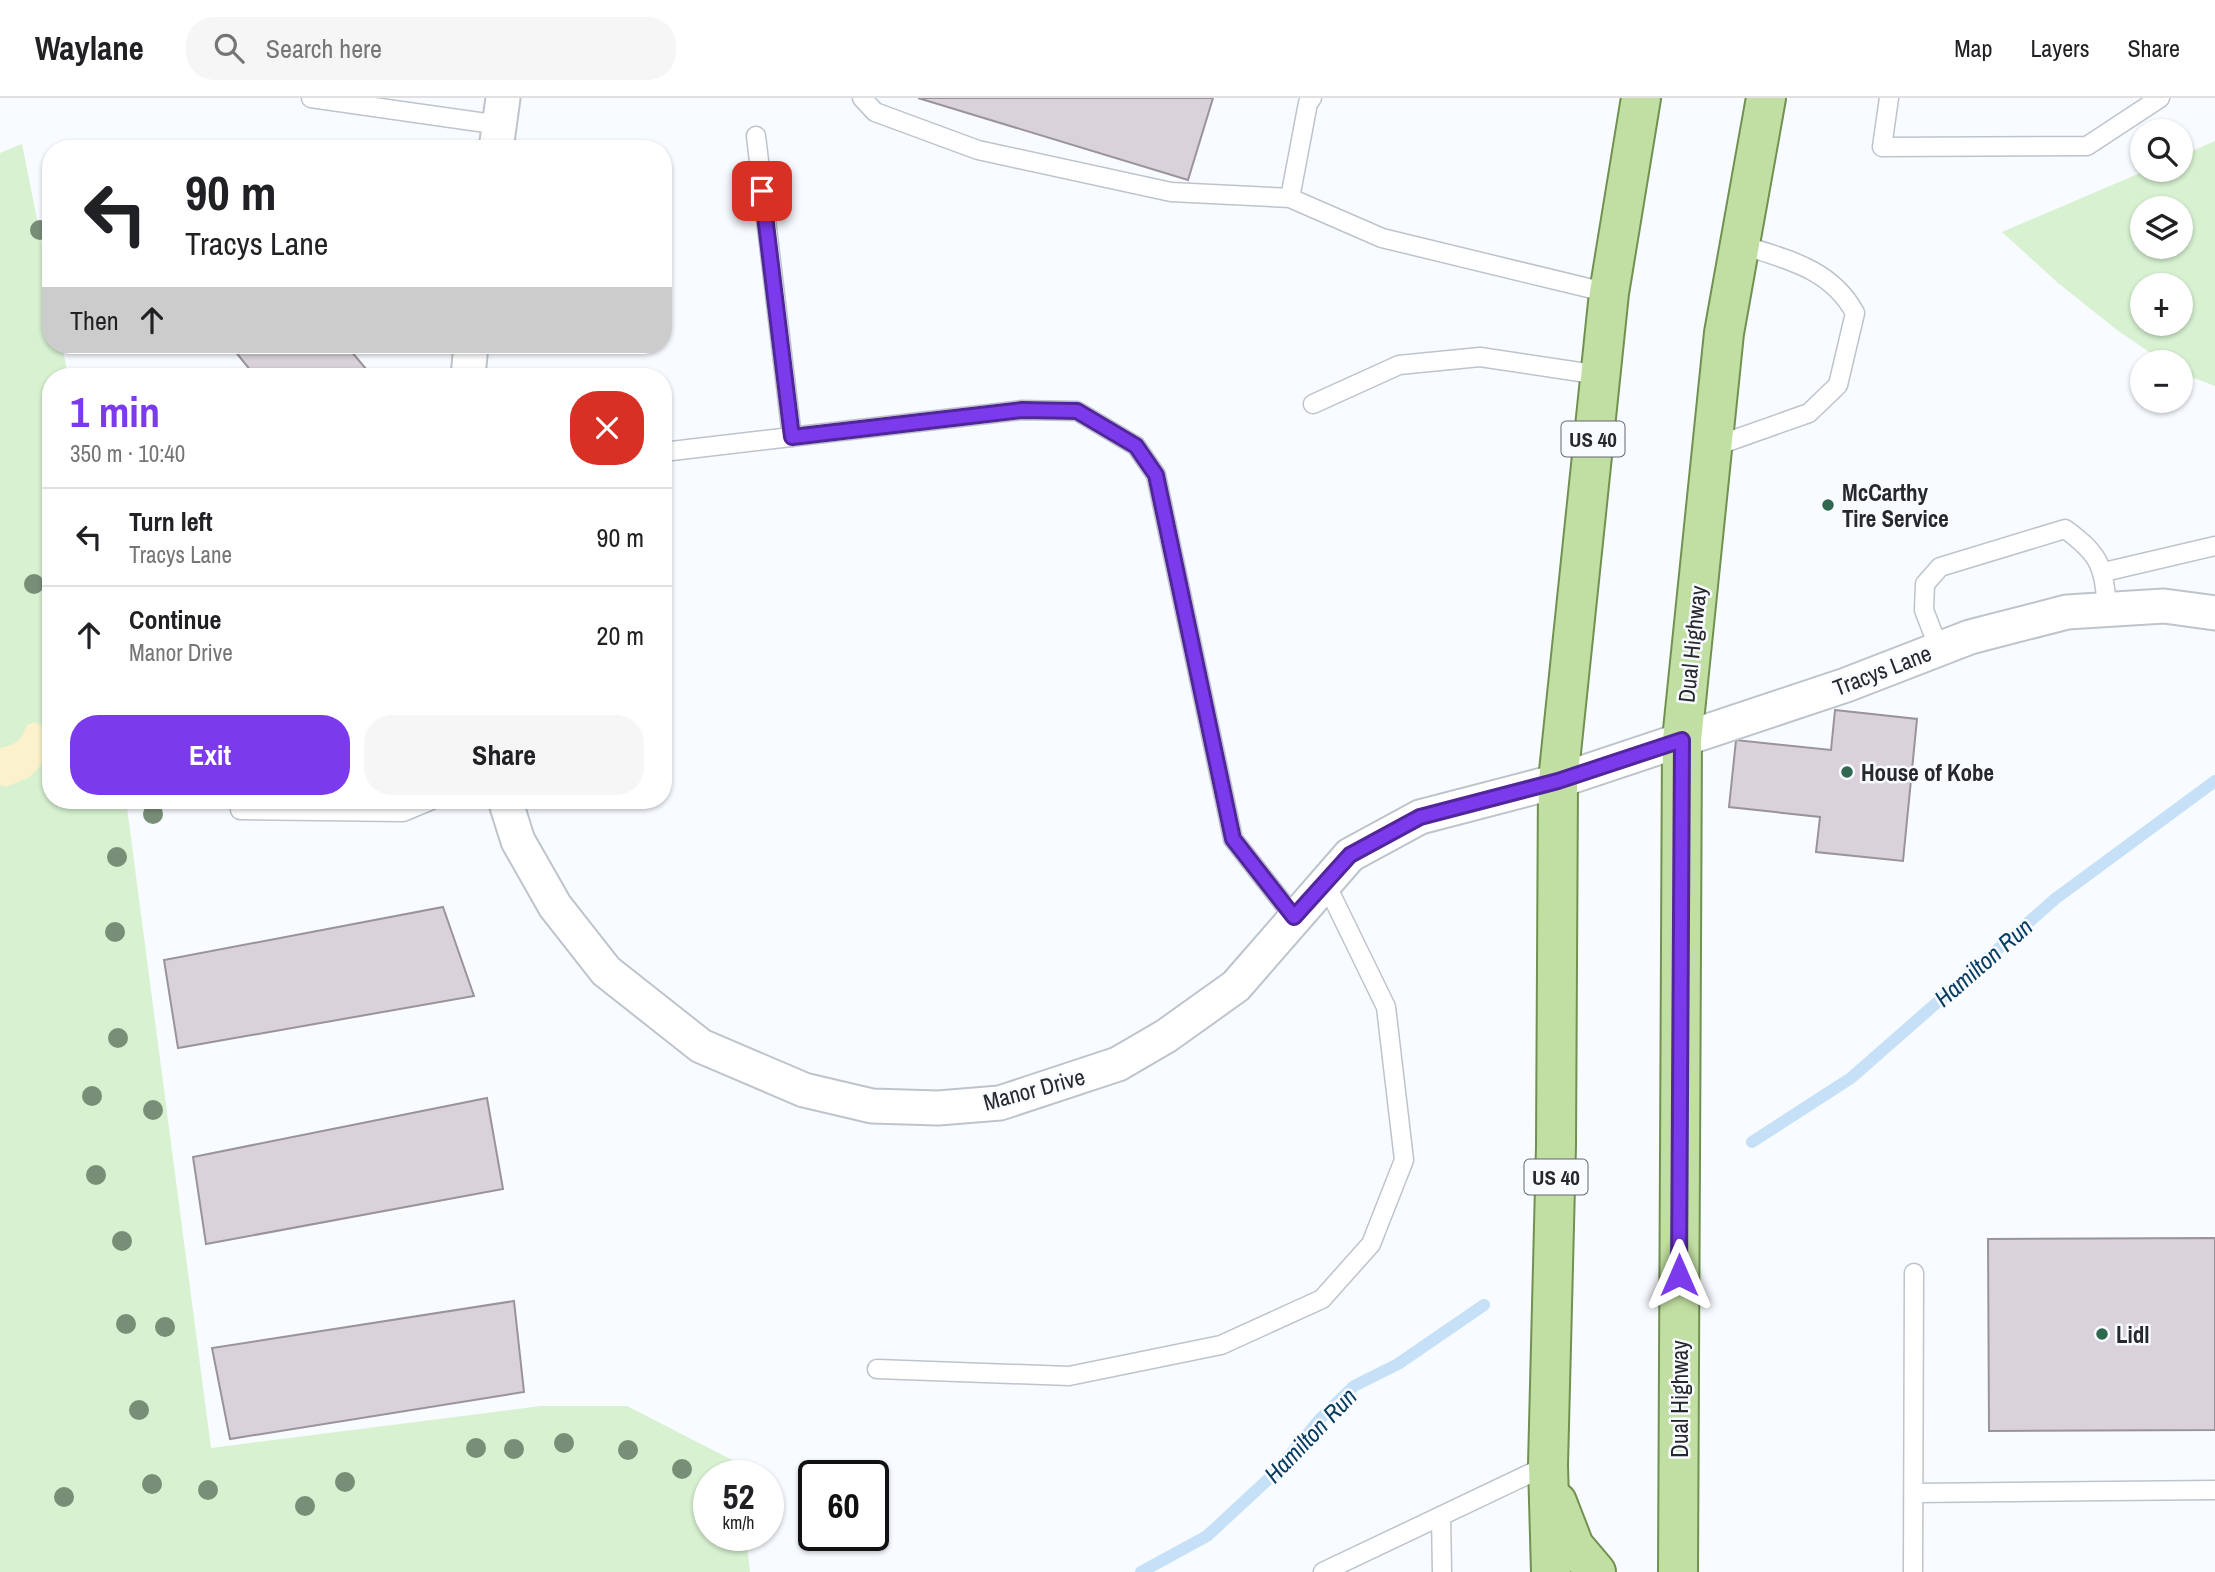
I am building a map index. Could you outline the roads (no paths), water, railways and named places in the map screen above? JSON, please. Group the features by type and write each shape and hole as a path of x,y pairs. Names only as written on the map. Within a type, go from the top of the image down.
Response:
{"main road":[{"name":"US 40","path":"1551,1572 1549,1475 1556,1146 1558,781 1609,293 1641,98"},
{"name":"Dual Highway","path":"1678,1572 1682,740 1724,333 1766,98"},
{"path":"1549,1475 1574,1546 1596,1572"}],"street":[{"name":"Tracys Lane","path":"1558,781 1846,685 1970,637 2067,612 2164,606 2215,613"},
{"name":"Manor Drive","path":"508,809 518,841 555,906 606,971 701,1046 740,1065 804,1090 872,1107 938,1108 1000,1103 1118,1065 1166,1036 1236,986 1350,855 1420,817 1558,781"}],"lane":[{"path":"311,98 500,124"},
{"path":"862,98 875,112 978,150 1171,192 1290,198 1382,238 1609,293"},
{"path":"1290,198 1308,103 1312,98"},
{"path":"1889,98 1882,147 2087,146 2160,98"},
{"path":"756,136 792,437"},
{"path":"1713,447 1809,413 1838,385 1855,313 1843,291 1802,264 1740,244"},
{"path":"1314,404 1399,365 1480,358 1600,374"},
{"path":"672,451 1022,410 1077,411 1136,446 1156,475 1233,839 1294,917"},
{"path":"1940,649 1924,610 1925,584 1940,567 2065,529 2086,545 2104,572 2107,610"},
{"path":"2104,572 2215,546"},
{"path":"240,810 403,813 412,809"},
{"path":"877,1368 1069,1376 1221,1345 1322,1299 1371,1244 1404,1160 1386,1007 1326,884"},
{"path":"1913,1572 1914,1273"},
{"path":"1323,1572 1441,1516 1549,1475"},
{"path":"1914,1493 2215,1490"},
{"path":"1441,1516 1442,1572"}],"waterway":[{"name":"Hamilton Run","path":"1752,1142 1851,1078 2055,899 2215,781"},
{"name":"Hamilton Run","path":"1141,1572 1207,1536 1275,1473 1320,1419 1354,1386 1398,1364 1484,1305"}],"place":[{"name":"McCarthy Tire Service","path":"1828,505"},
{"name":"House of Kobe","path":"1847,772"},
{"name":"Lidl","path":"2102,1334"}]}
